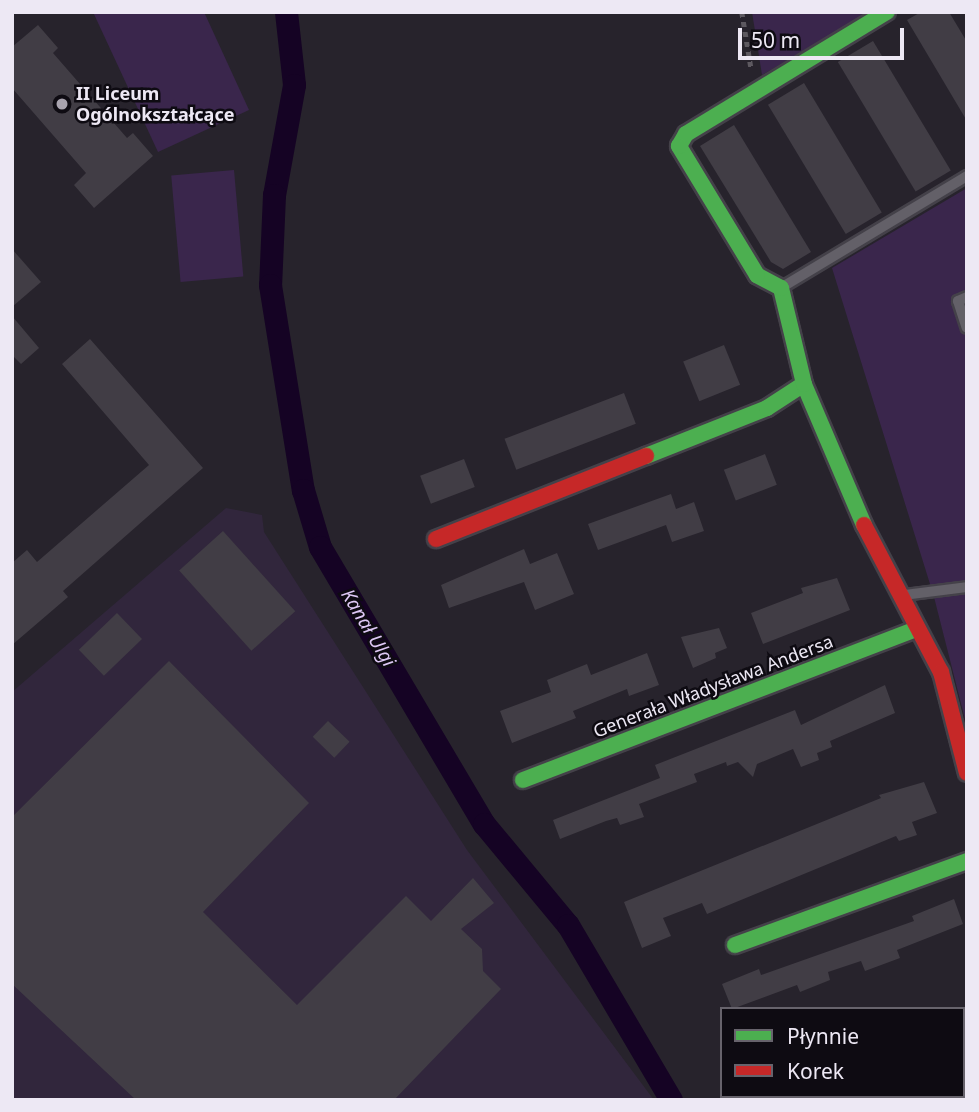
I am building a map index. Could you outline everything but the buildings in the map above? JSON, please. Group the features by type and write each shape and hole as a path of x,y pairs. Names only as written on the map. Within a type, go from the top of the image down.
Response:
{"street":[{"path":"887,12 686,134 679,146 757,275 781,288 804,384 863,524 941,672 967,773"},
{"path":"436,539 767,408 804,384"},
{"name":"Generała Władysława Andersa","path":"523,780 917,629"},
{"path":"735,945 967,861"}],"lane":[{"path":"781,288 967,176"},
{"path":"967,297 958,301 967,328"},
{"path":"900,596 967,587"}],"path":[{"path":"742,12 755,92"}],"shaded area":[{"path":"93,12 204,12 249,110 158,152"},
{"path":"752,12 870,12 762,75"},
{"path":"234,170 243,277 181,282 171,175"},
{"path":"967,188 967,727 934,597 832,268"},
{"path":"226,508 262,515 264,532 467,850 654,1100 12,1100 12,692"}],"waterway":[{"name":"Kanał Ulgi","path":"286,12 294,85 274,195 270,285 303,490 320,547 484,824 568,925 671,1100"}],"traffic: fast":[{"path":"864,525 804,384 781,288 757,275 679,146 686,134 887,12"},
{"path":"646,456 767,408 804,384"},
{"path":"523,780 917,629"},
{"path":"735,945 967,861"}],"traffic: jam":[{"path":"436,539 646,456"},
{"path":"864,525 941,672 967,773"}],"place":[{"name":"II Liceum Ogólnokształcące","path":"62,104"}]}
